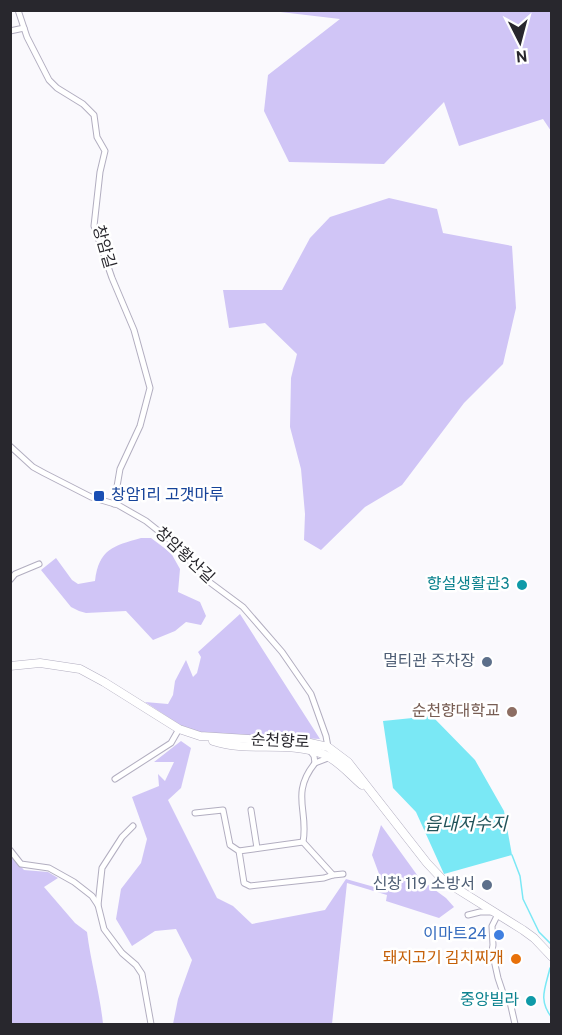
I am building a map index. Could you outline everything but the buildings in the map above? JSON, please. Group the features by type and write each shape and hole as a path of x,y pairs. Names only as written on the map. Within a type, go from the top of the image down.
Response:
{"main road":[{"name":"순천향로","path":"10,666 40,663 80,669 179,729 201,736 310,743 328,747 348,762 427,863 443,880 534,938 552,957"},
{"path":"201,736 231,747 304,749 333,759 372,792"}],"street":[{"name":"창암길","path":"18,10 29,41 52,85 83,104 94,115 96,132 105,152 100,172 94,226 112,278 134,330 149,384 149,397 140,426 120,469 114,504"},
{"path":"10,32 24,28"},
{"name":"창암황산길","path":"10,446 39,470 91,497 114,504 146,521 169,538 204,576 251,615 282,652 310,694 323,726 328,747"},
{"path":"10,580 15,574 39,564"},
{"path":"10,567 15,574"},
{"path":"115,779 171,743 179,729"},
{"path":"304,749 312,752 315,762"},
{"path":"333,759 323,758 315,762 304,781 301,798 303,842 333,874"},
{"path":"195,813 223,810 230,845 239,851 303,842"},
{"path":"251,810 256,849"},
{"path":"98,905 102,868 122,837 133,826"},
{"path":"10,850 21,864 48,868 74,882 92,896 98,905 104,929 142,974 151,1024"},
{"path":"239,851 243,880 246,885 324,878 333,874 343,874"},
{"path":"468,915 480,912 496,913 492,926 492,951 498,978 504,996 510,1002 515,1024"}],"shaded area":[{"path":"272,11 551,11 551,131 543,119 459,146 444,102 384,164 289,162 264,111 268,75 340,19"},
{"path":"389,198 437,209 443,233 512,246 516,308 503,364 464,403 402,485 365,507 321,550 304,540 305,514 301,469 290,427 291,378 297,354 265,323 229,328 223,290 282,290 310,238 330,217"},
{"path":"141,538 151,538 171,553 180,569 178,592 200,602 206,616 201,625 186,622 175,631 153,640 126,611 86,613 71,607 41,570 56,558 72,580 78,584 95,581 100,562 109,550"},
{"path":"240,614 320,739 206,734 180,725 145,702 168,704 173,695 175,681 186,660 193,677 197,673 201,657 198,652"},
{"path":"181,741 191,748 181,788 168,800 217,898 233,906 252,924 325,910 346,879 385,890 372,855 381,825 420,879 446,898 454,907 439,918 386,901 387,895 347,883 332,1024 173,1024 178,999 192,960 176,929 155,931 132,946 116,919 121,889 141,863 147,839 132,797 159,786 158,774 165,781 174,762 154,762"},
{"path":"10,855 24,870 48,872 58,878 44,887 75,923 87,932 103,1024 11,1024"}],"water":[{"name":"읍내저수지","path":"432,716 475,760 504,811 512,855 444,874 416,812 393,788 383,721"}],"waterway":[{"path":"512,855 520,876 523,899 539,932 552,945"},
{"path":"550,968 544,1000 552,1018"}],"place":[{"name":"창암1리 고갯마루","path":"99,496"},
{"name":"향설생활관3","path":"522,585"},
{"name":"멀티관 주차장","path":"487,662"},
{"name":"순천향대학교","path":"512,712"},
{"name":"신창 119 소방서","path":"487,885"},
{"name":"이마트24","path":"499,935"},
{"name":"돼지고기 김치찌개","path":"516,959"},
{"name":"중앙빌라","path":"531,1001"}]}
